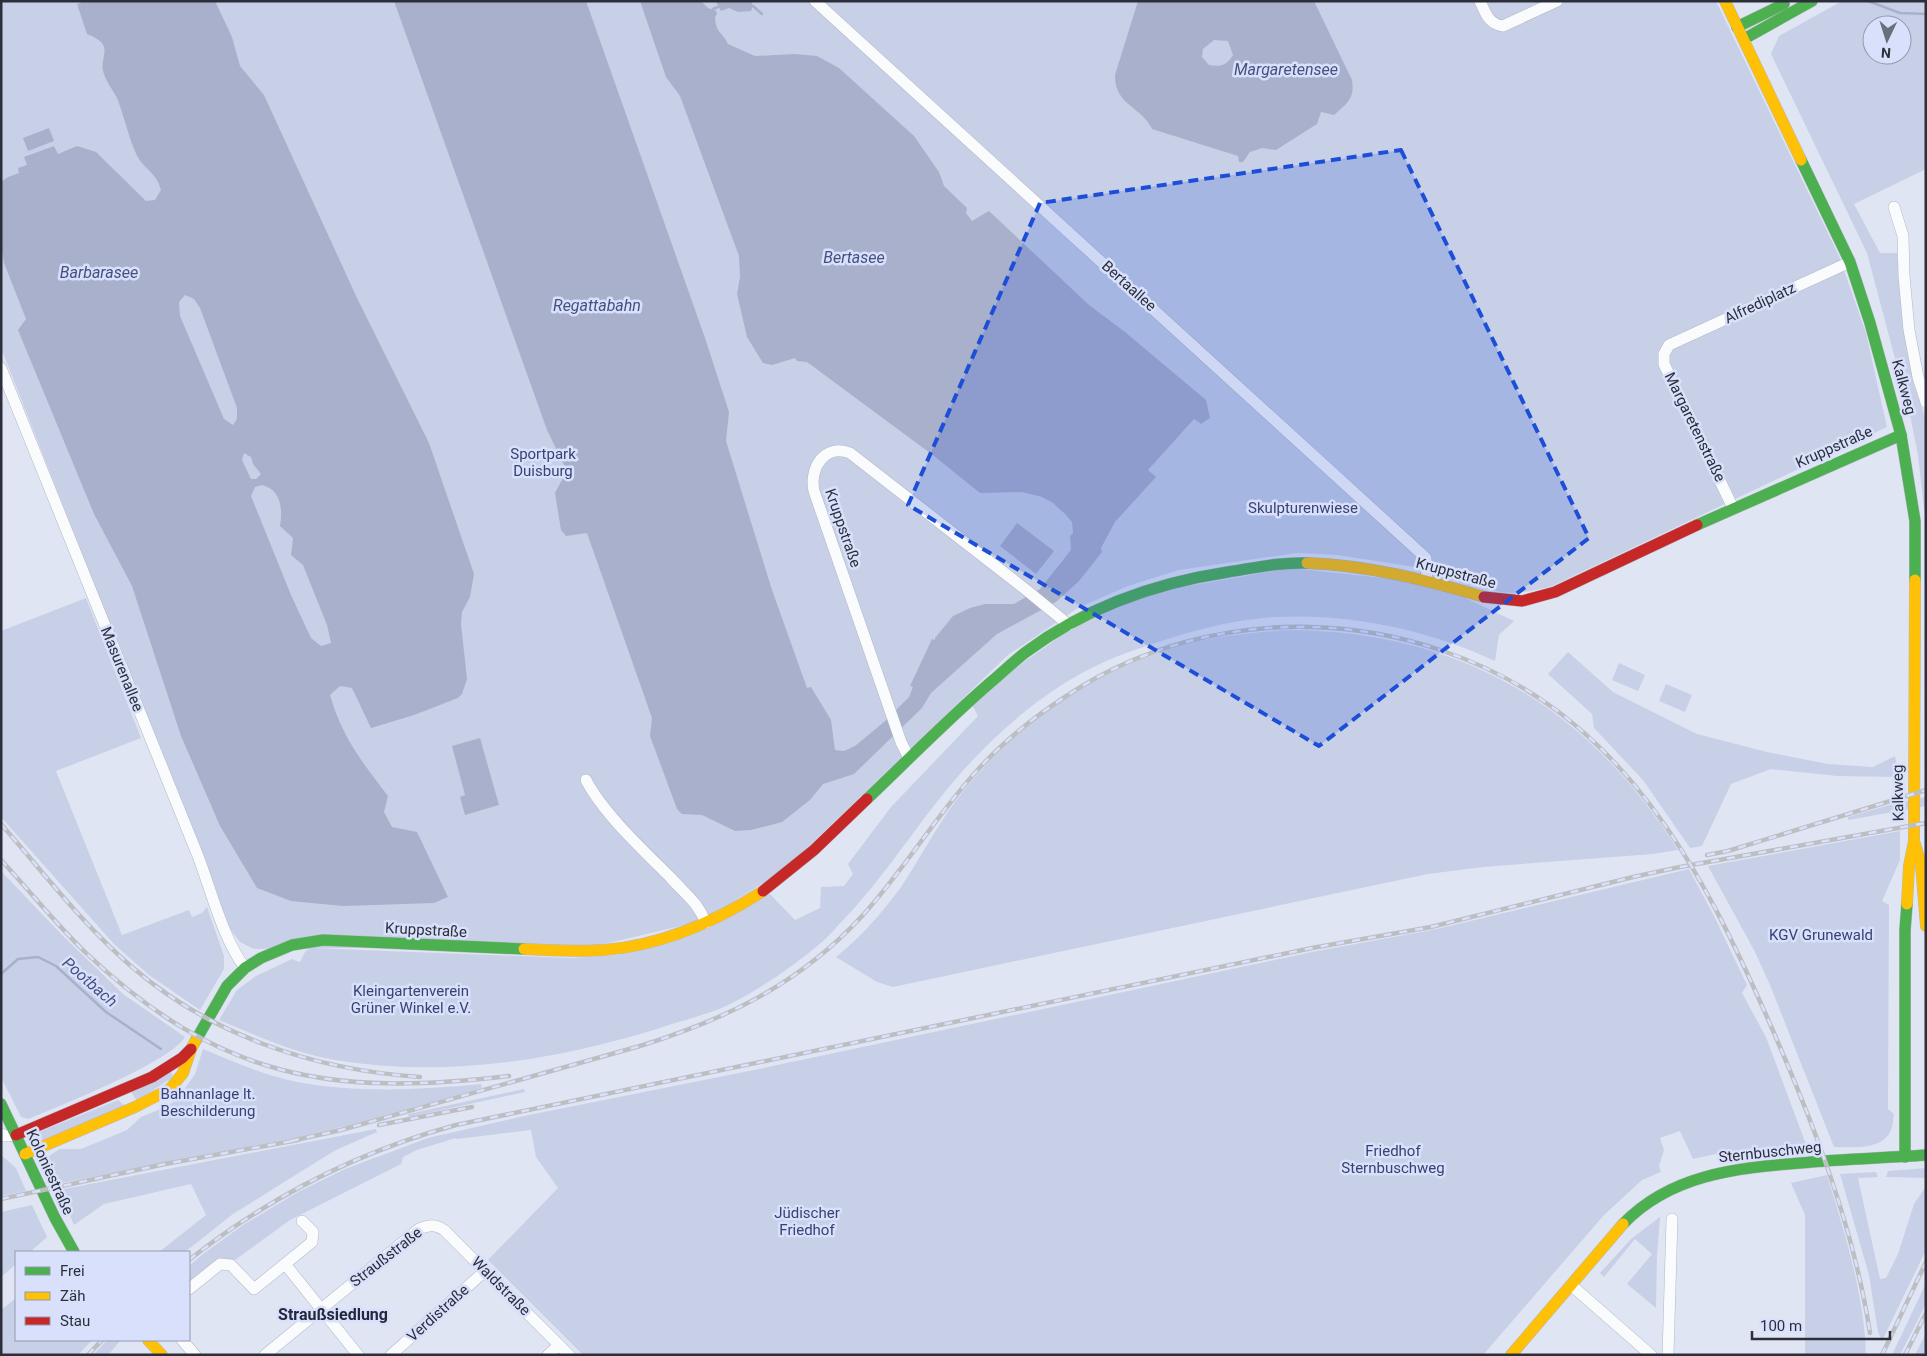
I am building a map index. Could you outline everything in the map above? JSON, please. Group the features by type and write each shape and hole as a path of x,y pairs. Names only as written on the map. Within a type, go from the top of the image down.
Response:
{"street":[{"name":"Bertaallee","path":"815,1 1426,558 1427,580"},
{"path":"1480,1 1491,22 1503,26 1557,1"},
{"name":"Kalkweg","path":"1725,1 1850,262 1870,323 1901,435 1920,520 1913,731 1914,841 1909,866 1905,930 1905,1156"},
{"path":"1738,27 1791,1"},
{"path":"1744,39 1812,1"},
{"name":"Kalkweg","path":"1894,207 1903,236 1904,276 1909,330 1918,378 1926,402"},
{"name":"Alfrediplatz","path":"1669,345 1850,262"},
{"name":"Margaretenstraße","path":"1669,345 1664,354 1664,364 1733,508"},
{"name":"Masurenallee","path":"1,368 198,856 228,938 236,956 246,968"},
{"name":"Kruppstraße","path":"26,1154 135,1107 170,1089 183,1073 191,1049 227,986 246,968 261,958 292,945 323,940 571,952 604,950 639,944 673,936 706,923 741,905 779,879 814,850 909,758 998,675 1026,652 1069,625 1129,596 1161,585 1194,577 1290,562 1320,563 1427,580 1491,599 1510,601 1530,600 1555,592 1733,508 1901,435"},
{"name":"Kruppstraße","path":"909,758 814,491 812,475 819,461 834,452 843,450 850,454 1030,592 1069,625"},
{"path":"586,780 593,794 636,842 697,904 706,923"},
{"name":"Kalkweg","path":"1914,841 1921,865 1926,926"},
{"name":"Kruppstraße","path":"16,1135 152,1077 182,1058 191,1049"},
{"name":"Koloniestraße","path":"1,1104 55,1218 73,1251"},
{"path":"1,1134 5,1136 16,1135"},
{"name":"Sternbuschweg","path":"1511,1355 1610,1239 1642,1207 1661,1194 1694,1179 1719,1171 1753,1166 1926,1155"},
{"path":"1668,1355 1672,1220"},
{"path":"190,1288 220,1264 231,1265 254,1289 312,1242 313,1232 302,1221"},
{"name":"Waldstraße","path":"428,1225 436,1225 444,1230 569,1355"},
{"name":"Straußstraße","path":"265,1355 419,1228 428,1225"},
{"path":"285,1264 358,1355"},
{"name":"Verdistraße","path":"391,1355 485,1271"},
{"path":"1571,1285 1651,1355"},
{"path":"149,1341 162,1353"},
{"path":"183,1341 195,1355"},
{"path":"548,1355 559,1345"}],"highlighted area":[{"path":"1401,150 1589,538 1319,746 908,505 1040,203"}],"green space":[{"name":"Sportpark Duisburg","path":"1,1 1716,1 1839,256 1866,333 1887,427 1552,586 1539,589 1507,593 1500,592 1415,567 1337,555 1297,553 1179,570 1128,586 1078,608 1008,655 784,870 702,921 600,945 254,949 240,942 230,929 1,348"},
{"path":"1842,1 1926,1 1926,169 1854,204 1880,253 1897,253 1902,316 1914,384 1926,420 1926,510 1924,509 1918,455 1910,415 1867,253 1771,54 1779,36"},
{"name":"Kleingartenverein Grüner Winkel e.V.","path":"1291,568 1411,581 1455,593 1514,621 1499,635 1495,661 1443,640 1416,632 1361,621 1305,616 1264,618 1214,626 1120,655 1083,672 1031,707 984,748 938,800 879,879 829,936 788,969 764,985 709,1013 578,1050 538,1058 457,1067 376,1065 335,1060 305,1053 276,1043 219,1020 237,990 256,976 292,959 300,962 305,952 310,948 571,958 619,955 770,894 795,920 820,908 821,887 844,886 853,874 848,864 891,807 978,716 972,705 1001,678 1071,629 1149,593"},
{"path":"86,598 141,738 56,771 122,935 189,910 192,917 202,913 207,907 224,956 224,969 200,1010 149,975 114,944 1,817 1,631"},
{"path":"1289,630 1351,634 1409,645 1463,662 1514,686 1560,717 1603,755 1642,799 1678,850 1653,854 1483,867 1428,874 893,987 877,982 836,957 863,933 894,897 947,813 970,783 1024,729 1054,706 1120,668 1155,654 1215,638"},
{"path":"1568,652 1613,692 1697,734 1767,752 1828,764 1873,767 1895,756 1899,777 1837,776 1771,769 1731,784 1702,846 1690,848 1643,780 1594,728 1592,714 1548,674"},
{"path":"1619,663 1645,675 1638,691 1612,680"},
{"path":"1666,684 1692,695 1685,712 1659,701"},
{"path":"1926,797 1926,806 1848,820 1848,817 1896,803"},
{"name":"KGV Grunewald","path":"1900,831 1900,860 1882,901 1889,905 1888,1109 1894,1114 1892,1126 1887,1137 1874,1145 1834,1147 1770,985 1755,952 1708,866"},
{"name":"Friedhof Sternbuschweg","path":"1689,869 1747,985 1742,993 1766,1037 1807,1147 1750,1149 1693,1159 1680,1131 1660,1138 1664,1150 1659,1166 1661,1172 1642,1180 1604,1215 1483,1355 583,1355 488,1260 558,1188 536,1157 531,1130 456,1138 417,1150 403,1157 401,1164 290,1220 235,1260 218,1258 190,1281 190,1265 243,1225 298,1192 345,1169 428,1138 529,1115 759,1069 1312,952 1437,929"},
{"path":"1,871 63,936 123,994 185,1037 175,1047 137,1071 29,1119 21,1117 1,1077"},
{"name":"Bahnanlage lt. Beschilderung","path":"203,1049 249,1068 297,1082 366,1089 435,1088 481,1084 482,1088 347,1126 286,1140 56,1184 49,1156 60,1149 81,1149 127,1130 141,1117 177,1100 195,1074"},
{"path":"171,1071 173,1077 137,1101 131,1092"},
{"path":"524,1089 525,1092 409,1117 408,1114"},
{"path":"118,1100 125,1106 43,1142 39,1132"},
{"path":"376,1129 377,1132 336,1150 233,1214 186,1251 160,1251 206,1215 191,1184 104,1204 74,1225 59,1190"},
{"path":"1,1155 16,1168 26,1191 1,1196"},
{"path":"1926,1168 1926,1178 1886,1177 1888,1171"},
{"path":"1876,1172 1878,1177 1858,1178 1880,1279 1886,1278 1898,1254 1914,1204 1926,1186 1926,1250 1882,1341 1878,1332 1869,1275 1840,1174"},
{"path":"1827,1175 1858,1286 1866,1355 1805,1355 1805,1215 1791,1183"},
{"path":"32,1205 47,1237 31,1251 15,1251 15,1265 1,1277 1,1212"},
{"path":"1660,1217 1656,1308 1627,1284 1652,1254 1635,1239 1604,1277 1600,1273 1631,1239"},
{"path":"1926,1283 1926,1304 1900,1355 1892,1355"},
{"path":"15,1299 15,1341 91,1341 78,1355 1,1355 1,1310"},
{"path":"1926,1333 1926,1355 1915,1355"},
{"path":"106,1341 120,1341 108,1355 93,1355"}],"water":[{"name":"Barbarasee","path":"80,1 215,1 232,37 240,66 264,95 357,298 429,443 474,574 470,597 462,612 461,624 467,679 462,694 458,698 414,715 371,728 352,688 340,686 330,695 340,724 354,749 388,796 384,812 392,827 417,832 448,897 434,903 343,906 291,901 257,888 220,826 181,736 132,586 94,514 18,330 26,319 4,263 1,245 1,182 19,173 18,168 27,165 24,157 54,146 58,154 77,146 96,152 146,201 155,200 161,190 157,180 136,153 117,98 104,74 104,47 96,38 87,34 77,4 81,3","holes":["185,295 194,299 200,308 237,408 237,419 233,425 224,419 180,316 179,302","244,453 251,457 253,464 261,474 256,479 251,479 242,460","262,485 268,487 277,496 281,507 280,526 293,538 291,555 303,565 327,625 331,643 321,646 311,638 291,595 251,496 255,487"]},
{"path":"394,1 586,1 705,338 729,412 726,441 772,590 807,688 811,687 831,720 835,750 844,751 855,746 884,722 909,697 913,687 910,686 932,639 935,640 953,616 970,608 985,604 1014,604 1040,589 1071,550 1072,522 1053,503 1042,497 1022,492 980,493 934,456 807,362 797,361 795,358 772,365 763,363 747,337 737,294 740,277 739,256 680,96 666,77 640,1 701,1 708,8 716,11 715,17 718,30 728,44 755,56 795,54 817,56 839,68 914,136 939,172 944,186 967,208 966,213 972,221 989,211 1089,305 1125,332 1206,400 1210,418 1201,424 1194,419 1148,470 1156,477 1115,522 1101,548 1102,552 1079,581 1056,602 997,634 931,693 922,708 854,774 823,784 810,800 782,822 751,830 735,831 702,815 682,814 677,809 650,736 652,718 587,533 566,536 561,530 555,493 564,476 569,475 547,430"},
{"path":"717,1 751,1 753,6 751,11 738,12 729,8 721,11"},
{"name":"Margaretensee","path":"1138,1 1314,1 1352,80 1353,86 1349,100 1334,115 1321,112 1317,124 1276,150 1262,148 1250,152 1243,162 1239,162 1238,156 1152,129 1119,93 1115,75","holes":["1214,40 1228,41 1233,55 1230,59 1223,65 1209,65 1202,57 1203,49"]},
{"path":"49,128 54,141 28,151 23,138"},
{"path":"1017,523 1054,551 1036,574 1000,546"},
{"path":"480,738 499,805 465,815 460,797 465,795 452,746"}],"waterway":[{"path":"1868,1 1900,13 1926,14"},
{"path":"753,6 762,14"},
{"path":"713,9 718,7"},
{"name":"Pootbach","path":"1,974 18,959 38,957 56,966 106,1012 161,1049"}],"railway":[{"path":"291,1141 341,1130 640,1046 703,1024 732,1011 788,979 839,939 878,898 959,791 985,762 1020,730 1071,693 1126,663 1156,651 1216,635 1279,627 1310,627 1361,631 1394,637 1443,651 1506,678 1561,714 1608,756 1649,804 1686,857 1718,913 1747,972 1790,1069 1819,1143 1844,1218 1863,1294 1870,1333"},
{"path":"1707,855 1728,851 1926,790"},
{"path":"190,1259 251,1216 315,1179 384,1149 456,1125 1312,948 1431,927 1680,867 1926,823"},
{"path":"1,824 80,916 114,951 163,991 196,1012 231,1030 267,1045 304,1057 342,1067 420,1077"},
{"path":"1,860 74,941 134,995 183,1028 231,1053 280,1070 332,1079 386,1083 445,1082 509,1076"},
{"path":"379,1125 472,1107"},
{"path":"1,1199 165,1164 298,1140"},
{"path":"1882,1355 1926,1262"},
{"path":"1905,1355 1926,1313"},
{"path":"88,1355 101,1341"}],"traffic: fast":[{"path":"1744,39 1812,1"},
{"path":"1737,27 1784,4"},
{"path":"1801,160 1850,262 1870,323 1901,435 1915,521 1915,580"},
{"path":"1697,525 1901,435"},
{"path":"867,799 959,710 1013,663 1049,636 1072,622 1122,600 1174,583 1267,566 1307,563"},
{"path":"1905,1157 1905,930 1907,904"},
{"path":"196,1040 227,986 245,968 261,958 292,945 323,940 524,949"},
{"path":"1,1104 55,1218 73,1251"},
{"path":"1623,1224 1661,1194 1705,1177 1776,1165 1926,1155"}],"traffic: slow":[{"path":"1725,1 1801,160"},
{"path":"1307,563 1329,564 1397,574 1484,597"},
{"path":"1907,904 1909,866 1914,841 1915,580"},
{"path":"1915,844 1921,865 1926,926"},
{"path":"524,949 594,951 647,943 707,922 763,891"},
{"path":"25,1154 135,1107 170,1089 183,1073 196,1040"},
{"path":"1511,1355 1623,1224"},
{"path":"149,1341 162,1355"}],"traffic: jam":[{"path":"1484,597 1522,601 1555,592 1697,525"},
{"path":"763,891 814,850 867,799"},
{"path":"16,1135 152,1077 182,1058 191,1049"}],"district":[{"name":"Straußsiedlung","path":"333,1314"}],"water label":[{"name":"Bertasee","path":"854,257"},
{"name":"Regattabahn","path":"597,305"}],"park label":[{"name":"Skulpturenwiese","path":"1303,508"},
{"name":"Jüdischer Friedhof","path":"807,1222"}]}
